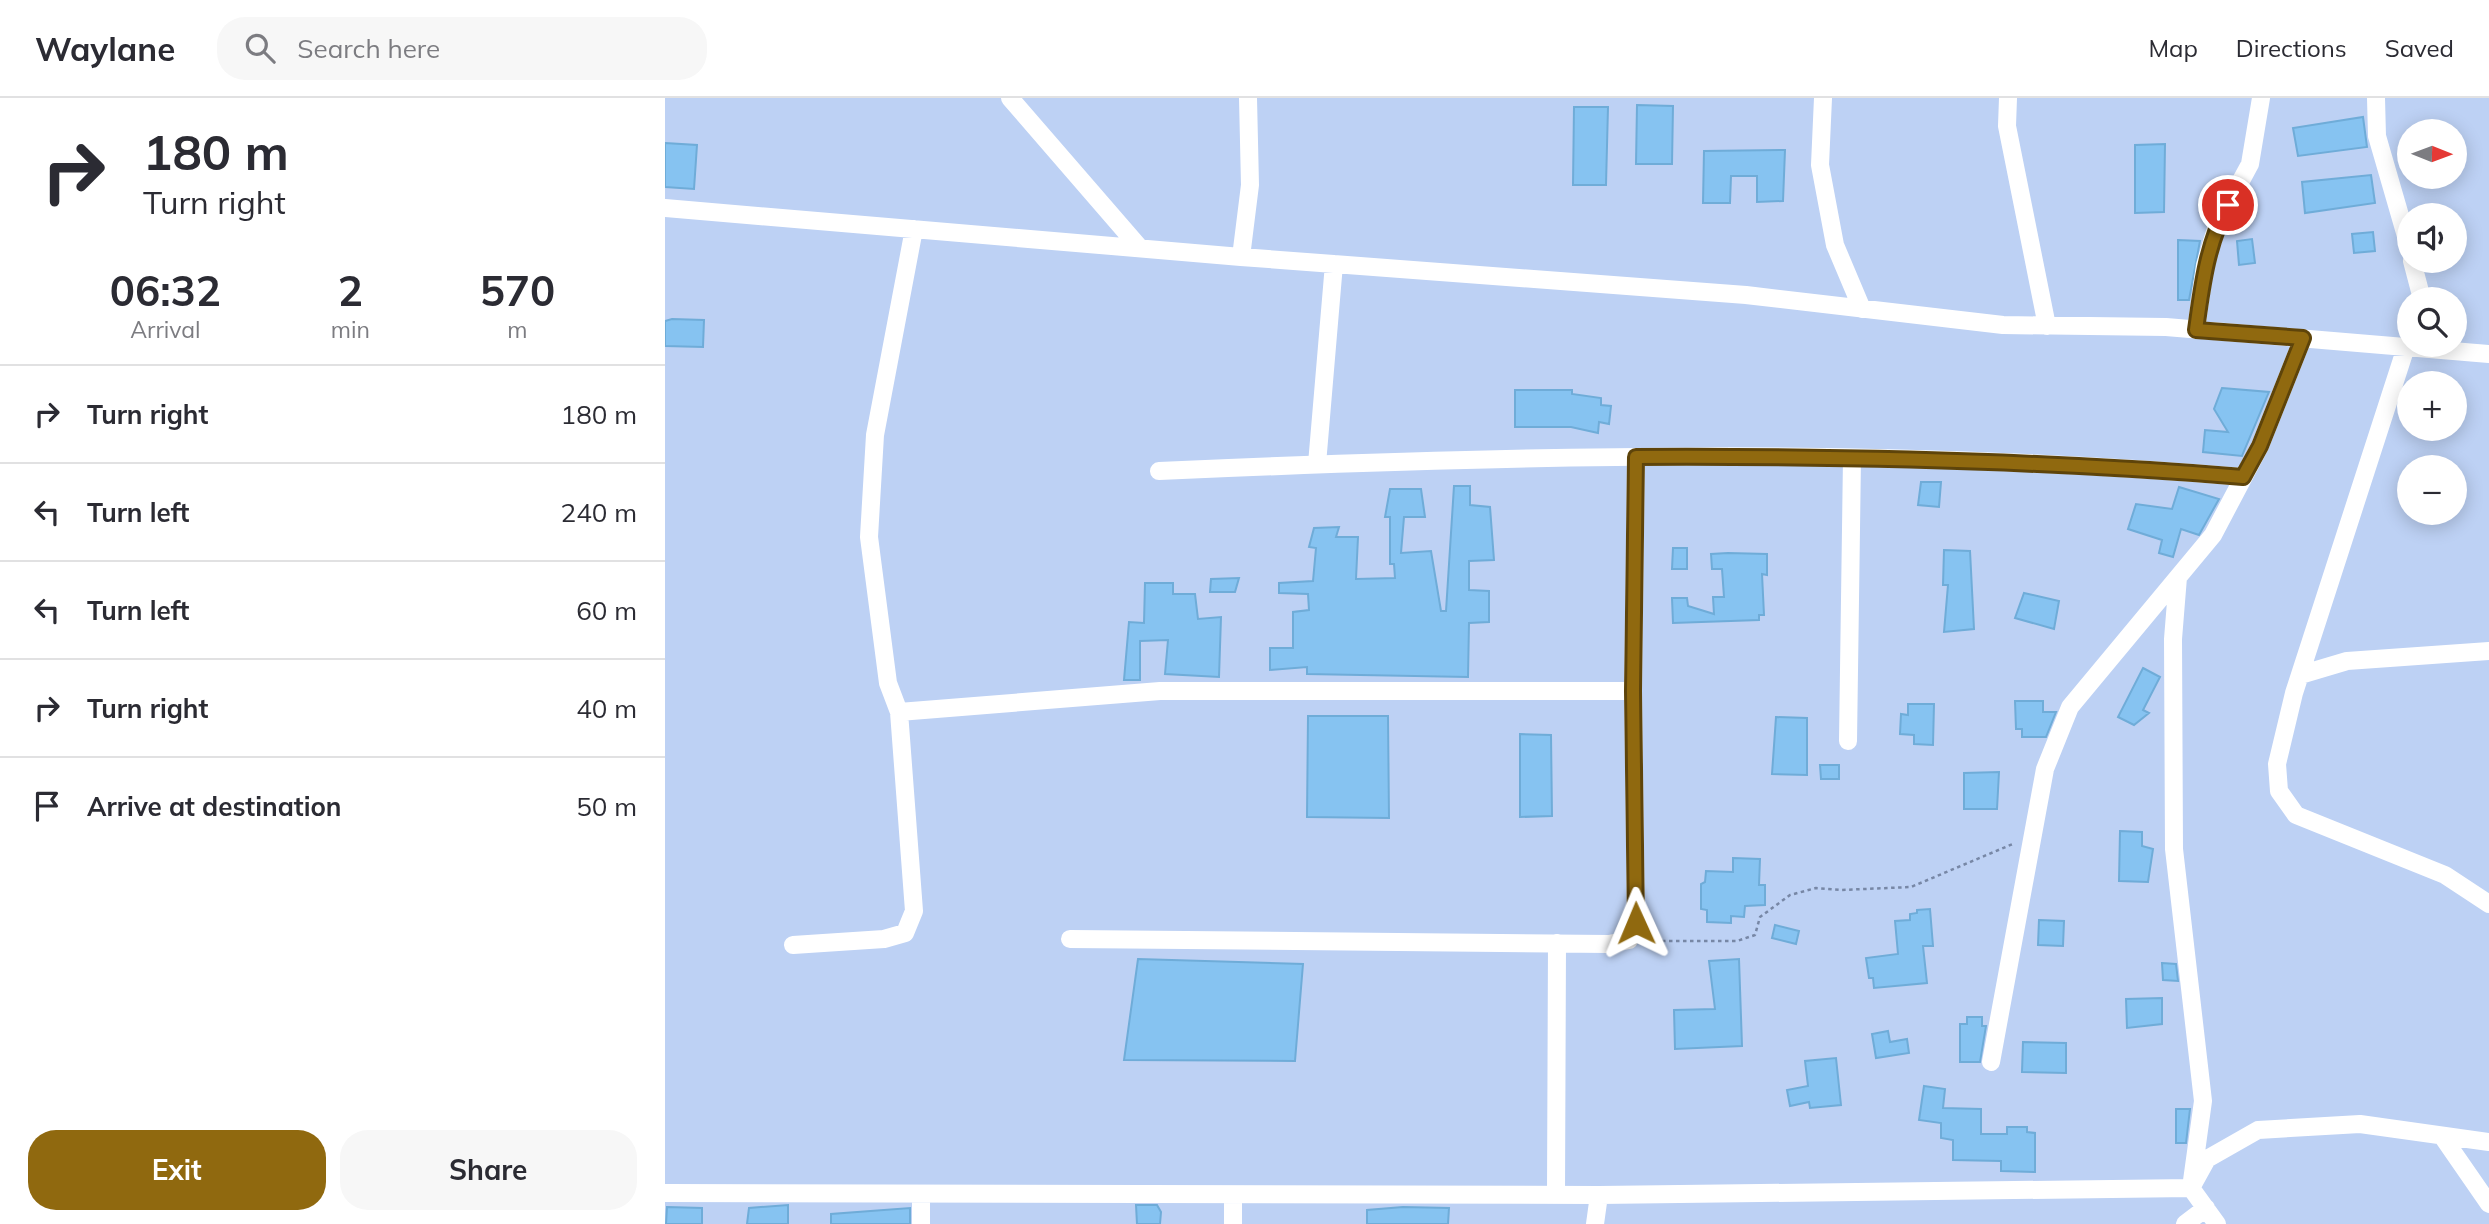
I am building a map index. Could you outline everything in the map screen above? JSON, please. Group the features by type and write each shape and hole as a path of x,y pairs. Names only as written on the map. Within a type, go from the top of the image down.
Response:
{"street":[{"path":"1010,98 1139,247"},
{"path":"1241,257 1250,185 1248,98"},
{"path":"1823,98 1820,165 1835,245 1862,309"},
{"path":"2008,98 2007,126 2047,326"},
{"path":"2196,330 2205,265 2217,225 2250,163 2261,98"},
{"path":"2377,98 2377,135 2397,205"},
{"path":"665,208 1241,257 1746,295 2003,325 2196,330 2397,346"},
{"path":"793,945 884,939 905,933 914,911 899,712 888,683 869,537 875,435 914,229"},
{"path":"1317,464 1334,264"},
{"path":"1991,1062 2045,769 2070,707 2213,535 2260,446 2303,338"},
{"path":"2467,351 2489,354"},
{"path":"2403,357 2299,675 2277,765 2279,791 2296,815 2445,875 2489,904"},
{"path":"1070,939 1609,944 1629,940 1636,923 1633,691 1636,457"},
{"path":"1160,471 1447,458 1852,458 2111,466 2243,477"},
{"path":"1848,741 1852,458"},
{"path":"2178,577 2173,639 2174,849 2203,1101 2191,1188 2217,1224"},
{"path":"2299,675 2347,661 2489,651"},
{"path":"899,712 1160,691 1633,691"},
{"path":"1556,1195 1557,943"},
{"path":"2191,1188 2207,1159 2257,1130 2360,1124 2489,1142"},
{"path":"2442,1136 2489,1204"},
{"path":"665,1193 1599,1195 2191,1188"},
{"path":"921,1194 922,1224"},
{"path":"1233,1195 1233,1224"},
{"path":"1595,1224 1599,1195"},
{"path":"2185,1224 2206,1209"}],"path":[{"path":"1629,940 1675,943 1737,940 1755,935 1759,916 1790,895 1815,888 1841,891 1911,887 1974,863 2033,834"}],"building":[{"path":"1637,105 1673,106 1672,164 1636,164"},
{"path":"1574,107 1608,107 1606,185 1573,185"},
{"path":"2363,117 2367,147 2298,156 2293,128"},
{"path":"665,143 697,145 694,189 665,187"},
{"path":"2165,144 2164,212 2135,213 2135,145"},
{"path":"1785,150 1783,201 1757,202 1757,176 1731,176 1730,203 1703,203 1704,151"},
{"path":"2371,175 2375,203 2305,213 2302,182"},
{"path":"2373,232 2375,251 2354,253 2352,234"},
{"path":"2252,239 2255,263 2239,265 2237,241"},
{"path":"2178,240 2200,241 2189,300 2178,300"},
{"path":"704,320 703,347 665,346 665,321"},
{"path":"2222,388 2269,392 2242,456 2203,452 2205,430 2228,432 2214,409"},
{"path":"1515,390 1572,390 1572,394 1601,398 1601,405 1611,406 1609,424 1599,422 1598,433 1571,427 1515,427"},
{"path":"1921,482 1941,482 1939,507 1918,505"},
{"path":"1454,486 1470,486 1470,505 1490,507 1494,560 1469,561 1469,590 1489,591 1489,622 1469,623 1468,677 1307,674 1307,667 1270,670 1270,648 1293,648 1293,612 1309,610 1308,594 1279,593 1279,583 1313,581 1316,548 1309,547 1314,528 1339,527 1336,537 1358,537 1356,579 1395,578 1394,564 1390,564 1390,517 1385,517 1390,489 1421,489 1425,517 1404,517 1401,553 1431,551 1441,611 1446,611"},
{"path":"2179,487 2219,499 2199,535 2181,529 2173,557 2159,553 2162,540 2128,529 2136,504 2172,509"},
{"path":"1673,548 1687,548 1687,569 1672,569"},
{"path":"1944,550 1970,551 1974,629 1944,632 1948,585 1943,585"},
{"path":"1711,554 1767,554 1767,575 1762,574 1764,615 1759,615 1759,620 1673,623 1672,598 1687,598 1688,606 1714,614 1713,597 1724,597 1722,569 1712,569"},
{"path":"1239,578 1235,592 1210,592 1211,579"},
{"path":"1145,583 1173,583 1173,594 1195,594 1198,619 1221,617 1219,677 1165,674 1168,640 1140,641 1140,680 1124,680 1129,622 1144,623"},
{"path":"2024,593 2059,601 2054,629 2015,618"},
{"path":"2143,668 2160,677 2143,710 2149,713 2134,725 2118,717"},
{"path":"2015,701 2043,701 2043,712 2056,712 2046,737 2022,737 2022,729 2016,729"},
{"path":"1908,704 1934,704 1933,745 1914,744 1914,735 1900,734 1901,714 1908,715"},
{"path":"1308,716 1388,716 1389,818 1307,817"},
{"path":"1776,717 1807,718 1807,775 1772,774"},
{"path":"1520,734 1551,735 1552,816 1520,817"},
{"path":"1820,765 1839,765 1839,779 1821,779"},
{"path":"1999,772 1997,809 1964,809 1964,773"},
{"path":"2120,831 2142,832 2142,846 2153,849 2148,882 2119,881"},
{"path":"1733,858 1760,859 1759,885 1765,885 1765,905 1745,906 1744,917 1731,916 1731,923 1707,922 1707,910 1701,909 1701,884 1705,882 1706,871 1733,872"},
{"path":"1930,909 1933,946 1923,946 1927,983 1874,988 1873,978 1869,978 1866,958 1898,954 1895,921 1910,920 1910,914 1917,913 1917,910"},
{"path":"2039,920 2064,921 2063,946 2038,945"},
{"path":"1775,925 1799,931 1796,944 1772,938"},
{"path":"1138,959 1303,964 1295,1061 1124,1060"},
{"path":"1739,959 1742,1046 1675,1049 1674,1010 1715,1009 1709,961"},
{"path":"2162,963 2176,964 2178,981 2163,980"},
{"path":"2162,998 2162,1024 2127,1028 2126,999"},
{"path":"1967,1017 1982,1017 1982,1026 1986,1026 1980,1062 1960,1062 1960,1024 1967,1024"},
{"path":"1888,1031 1890,1042 1907,1039 1909,1053 1876,1058 1872,1034"},
{"path":"2023,1042 2066,1043 2066,1073 2022,1072"},
{"path":"1836,1058 1841,1105 1810,1108 1809,1102 1790,1106 1787,1090 1808,1086 1805,1061"},
{"path":"1924,1086 1945,1089 1943,1108 1981,1109 1981,1134 2007,1134 2007,1127 2027,1127 2027,1132 2035,1133 2035,1172 2001,1171 2001,1161 1953,1160 1953,1140 1941,1138 1941,1123 1919,1120"},
{"path":"2176,1109 2190,1109 2186,1143 2176,1143"},
{"path":"788,1205 788,1224 747,1224 749,1208"},
{"path":"1136,1205 1157,1205 1161,1212 1160,1224 1137,1224"},
{"path":"667,1207 702,1208 702,1224 666,1224"},
{"path":"1403,1207 1449,1208 1448,1224 1367,1224 1367,1210"},
{"path":"910,1208 910,1224 831,1224 831,1214"}],"route":[{"path":"1636,923 1633,691 1636,457 1924,459 2124,467 2243,477 2260,446 2303,338 2196,330 2205,265 2217,225 2228,205"}]}
